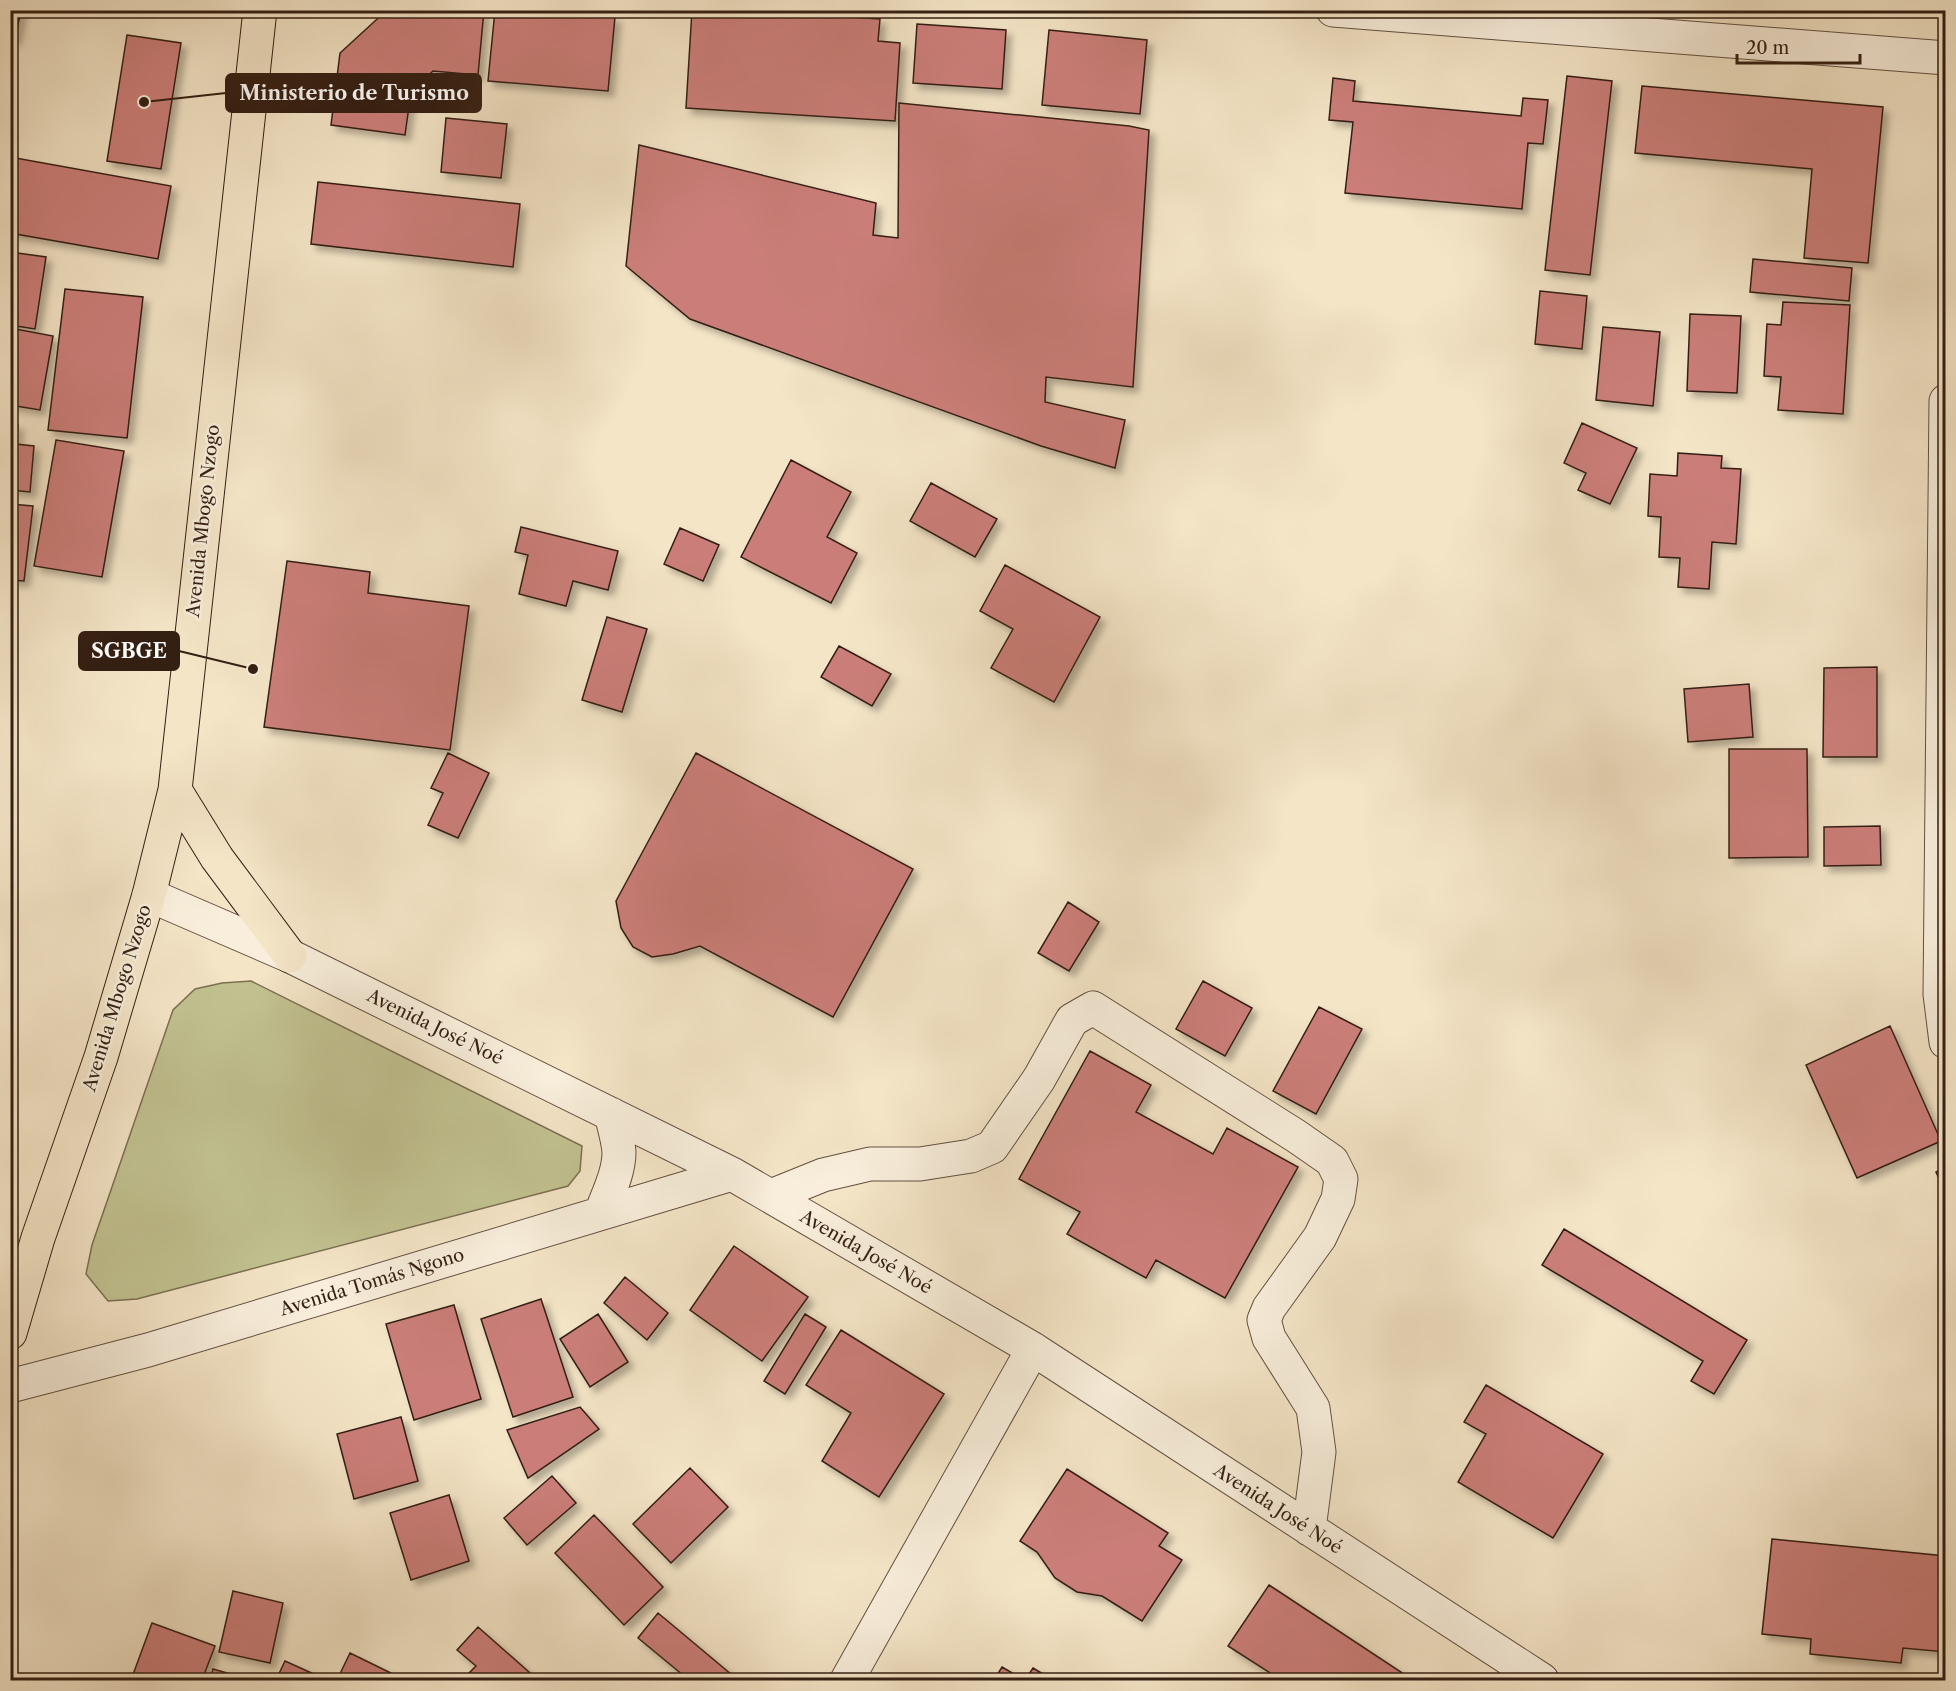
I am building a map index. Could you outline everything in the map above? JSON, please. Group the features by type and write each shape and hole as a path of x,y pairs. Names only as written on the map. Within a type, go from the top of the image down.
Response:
{"main road":[{"name":"Avenida Mbogo Nzogo","path":"10,1333 38,1238 101,1057 149,895 175,790 260,10"},
{"path":"175,790 218,858 290,956"}],"street":[{"path":"1346,11 1946,58"},
{"path":"1946,401 1940,994 1946,1042"},
{"name":"Avenida José Noé","path":"149,895 290,956 732,1174 1033,1349 1542,1680"},
{"path":"771,1196 823,1175 870,1164 920,1164 971,1156 992,1147 1039,1078 1072,1020 1093,1008 1140,1037 1332,1161 1341,1179 1338,1199 1320,1237 1269,1308 1264,1320 1269,1338 1313,1408 1319,1452 1309,1528"},
{"path":"601,1213 617,1168 619,1154 611,1114"},
{"name":"Avenida Tomás Ngono","path":"10,1386 148,1350 732,1174"},
{"path":"847,1680 1033,1349"}],"green space":[{"path":"251,981 582,1146 580,1171 568,1186 137,1299 108,1301 86,1274 92,1245 173,1010 195,989 222,983"}],"building":[{"path":"10,10 21,10 15,40 10,39"},
{"path":"387,10 484,10 478,75 433,71 411,92 405,135 331,125 340,53"},
{"path":"495,10 543,10 615,17 608,91 488,81"},
{"path":"692,10 741,10 880,19 878,41 900,43 895,121 686,108"},
{"path":"917,24 1006,30 1002,89 913,83"},
{"path":"1049,30 1147,40 1140,114 1042,105"},
{"path":"127,35 181,43 161,169 107,161"},
{"path":"1567,76 1612,81 1590,275 1545,270"},
{"path":"1333,78 1355,81 1353,101 1521,116 1523,98 1548,100 1543,144 1528,143 1522,209 1345,193 1353,122 1329,120"},
{"path":"1642,86 1883,107 1868,263 1804,258 1812,169 1635,153"},
{"path":"899,103 1129,126 1149,130 1133,387 1046,377 1045,402 1125,420 1115,468 1041,446 690,319 626,266 639,145 876,203 873,235 898,238"},
{"path":"446,118 507,124 501,178 441,172"},
{"path":"10,157 171,186 158,259 10,233"},
{"path":"318,182 520,204 513,267 311,244"},
{"path":"10,252 46,257 35,329 10,325"},
{"path":"1753,259 1852,268 1849,301 1750,292"},
{"path":"65,289 143,297 127,438 48,430"},
{"path":"1540,291 1587,296 1582,349 1535,344"},
{"path":"1783,302 1850,305 1843,414 1778,410 1781,377 1764,376 1767,324 1781,325"},
{"path":"1690,314 1741,316 1737,393 1687,391"},
{"path":"1603,327 1660,332 1653,406 1596,400"},
{"path":"10,328 53,336 40,410 10,405"},
{"path":"1582,423 1637,448 1610,504 1578,490 1586,473 1564,463"},
{"path":"10,424 18,425 16,444 34,446 30,492 10,490"},
{"path":"56,440 124,451 102,577 34,566"},
{"path":"1678,453 1722,456 1721,468 1741,469 1736,544 1712,542 1709,589 1678,587 1680,558 1659,557 1661,517 1648,516 1650,474 1677,476"},
{"path":"791,460 851,492 827,537 857,553 831,603 741,557"},
{"path":"931,483 997,519 975,557 910,521"},
{"path":"10,504 33,506 24,581 10,580"},
{"path":"521,527 618,551 608,590 573,581 566,606 519,594 528,555 515,552"},
{"path":"680,528 719,545 703,581 664,564"},
{"path":"287,561 370,572 368,593 469,606 450,750 264,727"},
{"path":"1005,565 1100,617 1054,702 991,668 1013,629 980,611"},
{"path":"607,617 647,629 622,712 582,700"},
{"path":"839,646 891,674 872,706 821,677"},
{"path":"1877,667 1877,757 1823,757 1824,668"},
{"path":"1749,684 1753,737 1688,742 1684,689"},
{"path":"1729,749 1807,749 1808,857 1729,858"},
{"path":"448,753 489,773 458,838 428,825 443,793 431,788"},
{"path":"696,753 913,869 833,1017 700,946 652,957 633,947 621,928 616,901"},
{"path":"1880,826 1881,865 1824,866 1824,827"},
{"path":"1068,902 1099,922 1069,971 1038,953"},
{"path":"1203,981 1252,1008 1225,1056 1176,1029"},
{"path":"1319,1007 1362,1029 1316,1114 1273,1091"},
{"path":"1890,1026 1941,1141 1857,1178 1806,1065"},
{"path":"1090,1051 1151,1085 1136,1112 1213,1154 1227,1128 1298,1167 1225,1298 1156,1260 1146,1278 1067,1234 1080,1212 1019,1179"},
{"path":"1946,1167 1946,1193 1936,1172"},
{"path":"1564,1229 1747,1340 1714,1394 1691,1381 1703,1361 1542,1265"},
{"path":"734,1246 808,1297 762,1361 690,1310"},
{"path":"625,1277 668,1313 647,1340 604,1303"},
{"path":"541,1299 573,1397 513,1417 481,1319"},
{"path":"454,1305 481,1399 414,1420 386,1324"},
{"path":"598,1314 628,1362 590,1387 560,1339"},
{"path":"805,1314 826,1327 785,1394 764,1381"},
{"path":"841,1330 944,1394 879,1497 822,1461 851,1413 806,1385"},
{"path":"1486,1385 1603,1454 1553,1538 1458,1482 1486,1434 1464,1422"},
{"path":"580,1407 599,1429 528,1478 507,1430"},
{"path":"401,1417 418,1481 354,1499 337,1434"},
{"path":"690,1468 728,1507 671,1563 633,1524"},
{"path":"1067,1469 1168,1533 1159,1546 1182,1560 1142,1621 1102,1596 1077,1592 1055,1578 1037,1552 1020,1541"},
{"path":"552,1476 576,1503 527,1545 504,1518"},
{"path":"449,1495 469,1561 411,1580 390,1513"},
{"path":"594,1515 663,1587 624,1625 555,1553"},
{"path":"1772,1539 1946,1556 1946,1652 1903,1648 1901,1663 1810,1654 1811,1639 1762,1634"},
{"path":"1269,1585 1413,1680 1281,1680 1228,1646"},
{"path":"233,1591 283,1603 270,1663 219,1652"},
{"path":"658,1613 738,1680 689,1680 638,1638"},
{"path":"152,1623 215,1646 202,1680 131,1680"},
{"path":"478,1627 538,1680 462,1680 476,1666 457,1650"},
{"path":"350,1653 405,1680 337,1680"},
{"path":"285,1661 327,1680 276,1680"},
{"path":"1002,1667 1024,1680 994,1680"},
{"path":"1033,1668 1053,1680 1025,1680"},
{"path":"213,1669 252,1680 210,1680"}],"place":[{"name":"Ministerio de Turismo","path":"144,102"},
{"name":"SGBGE","path":"253,669"}]}
